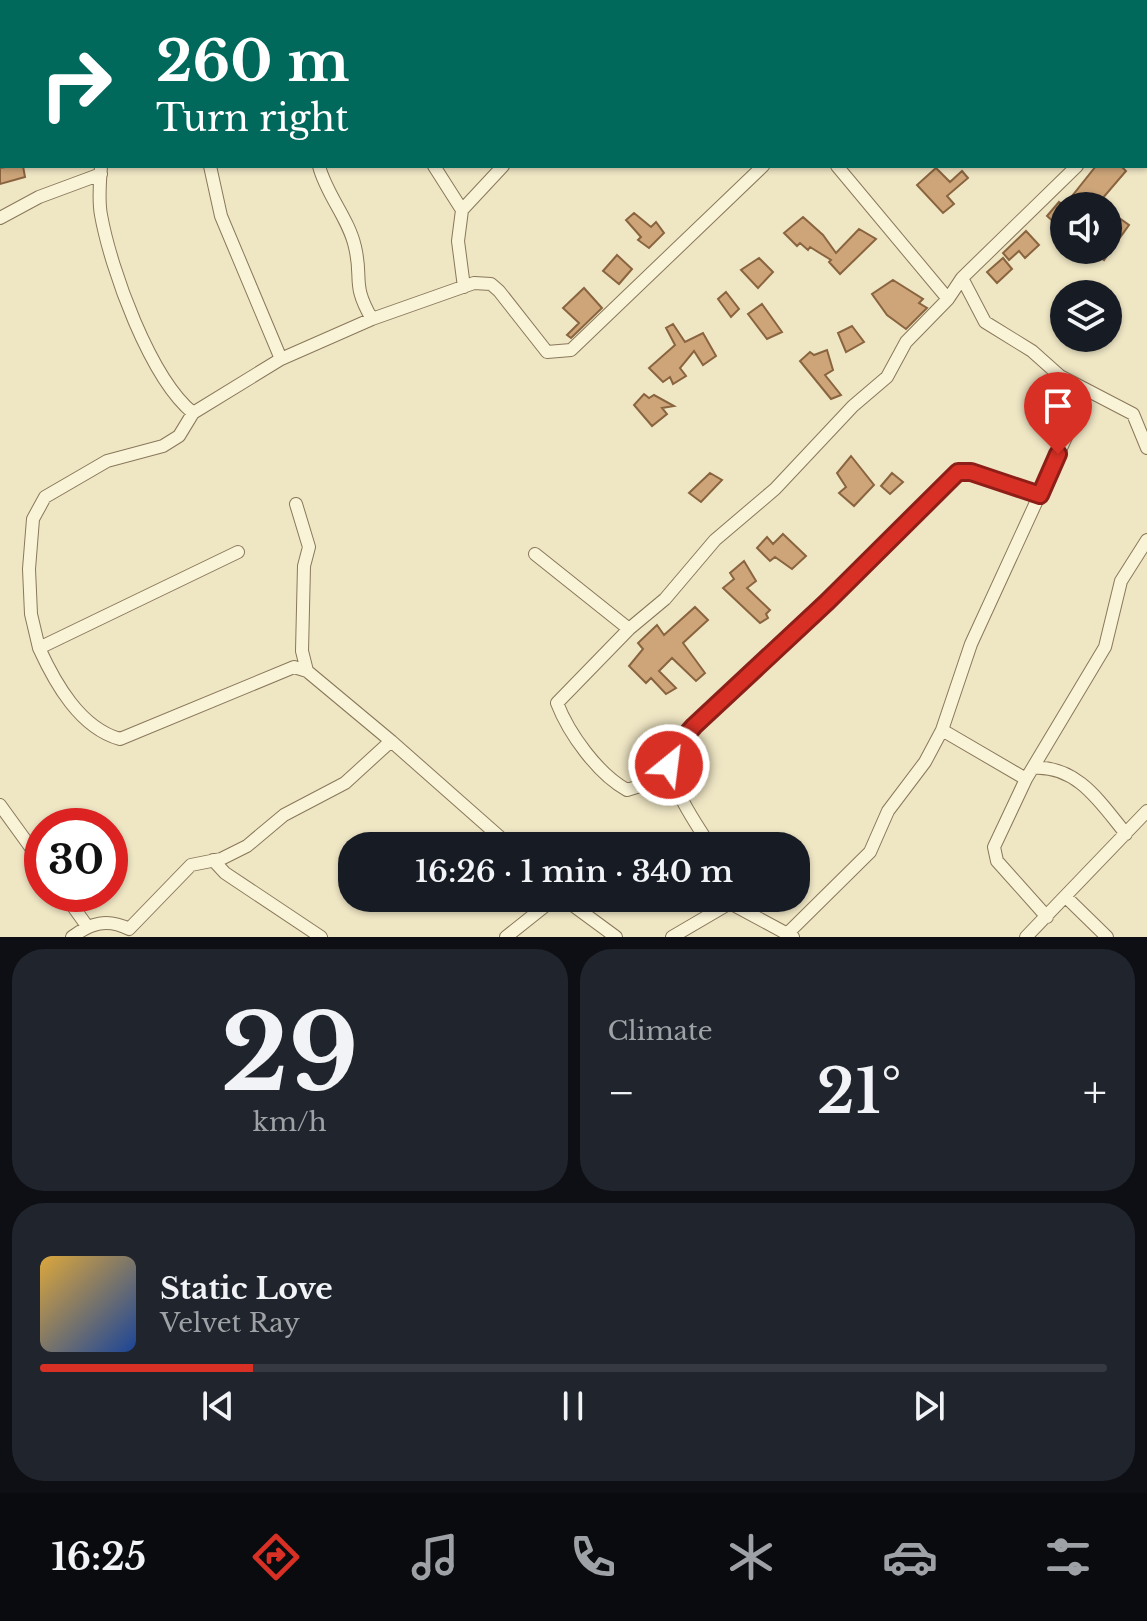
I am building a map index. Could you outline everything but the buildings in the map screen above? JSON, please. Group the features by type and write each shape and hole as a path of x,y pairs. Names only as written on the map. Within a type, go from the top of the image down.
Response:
{"street":[{"path":"210,168 221,216 281,359"},
{"path":"320,168 331,199 355,244 357,292 372,319"},
{"path":"435,168 462,210"},
{"path":"464,287 458,241 462,210 501,168"},
{"path":"494,832 307,671 294,667 139,734 120,739 108,736 68,700 39,648 31,614 29,569 33,519 45,497 107,461 163,446 179,436 193,413 281,359 372,319 464,287 483,282 491,284 547,352 571,350 761,168"},
{"path":"839,168 948,299"},
{"path":"672,776 627,790 617,784 590,756 557,703 629,629 665,599 715,540 775,489 853,406 887,377 906,342 948,299 962,278 1075,168"},
{"path":"0,218 101,170 100,212 114,267 146,347 180,402 193,413"},
{"path":"962,278 985,322 1032,351 1076,385 1142,419 1147,448"},
{"path":"751,912 790,935 870,852 888,811 925,762 942,730 971,644 1078,411 1076,385"},
{"path":"702,832 672,776 671,752 680,740 958,472 971,472 1040,495"},
{"path":"296,504 309,547 304,566 302,651 307,671"},
{"path":"1047,917 993,855 1029,773 1105,647 1121,581 1147,540"},
{"path":"39,648 238,552"},
{"path":"535,554 629,629"},
{"path":"942,730 1029,773 1049,767 1073,776 1126,834"},
{"path":"72,937 87,926 113,921 133,933 191,865 247,846 284,815 345,783 391,741"},
{"path":"0,805 24,838"},
{"path":"1026,937 1147,811"},
{"path":"213,860 225,873 321,937"},
{"path":"1066,897 1107,937"},
{"path":"77,912 87,926"},
{"path":"506,937 537,912"},
{"path":"582,912 616,937"},
{"path":"672,937 711,912"}],"route":[{"path":"669,765 671,752 680,740 827,602 958,472 971,472 1040,495 1058,454"}]}
